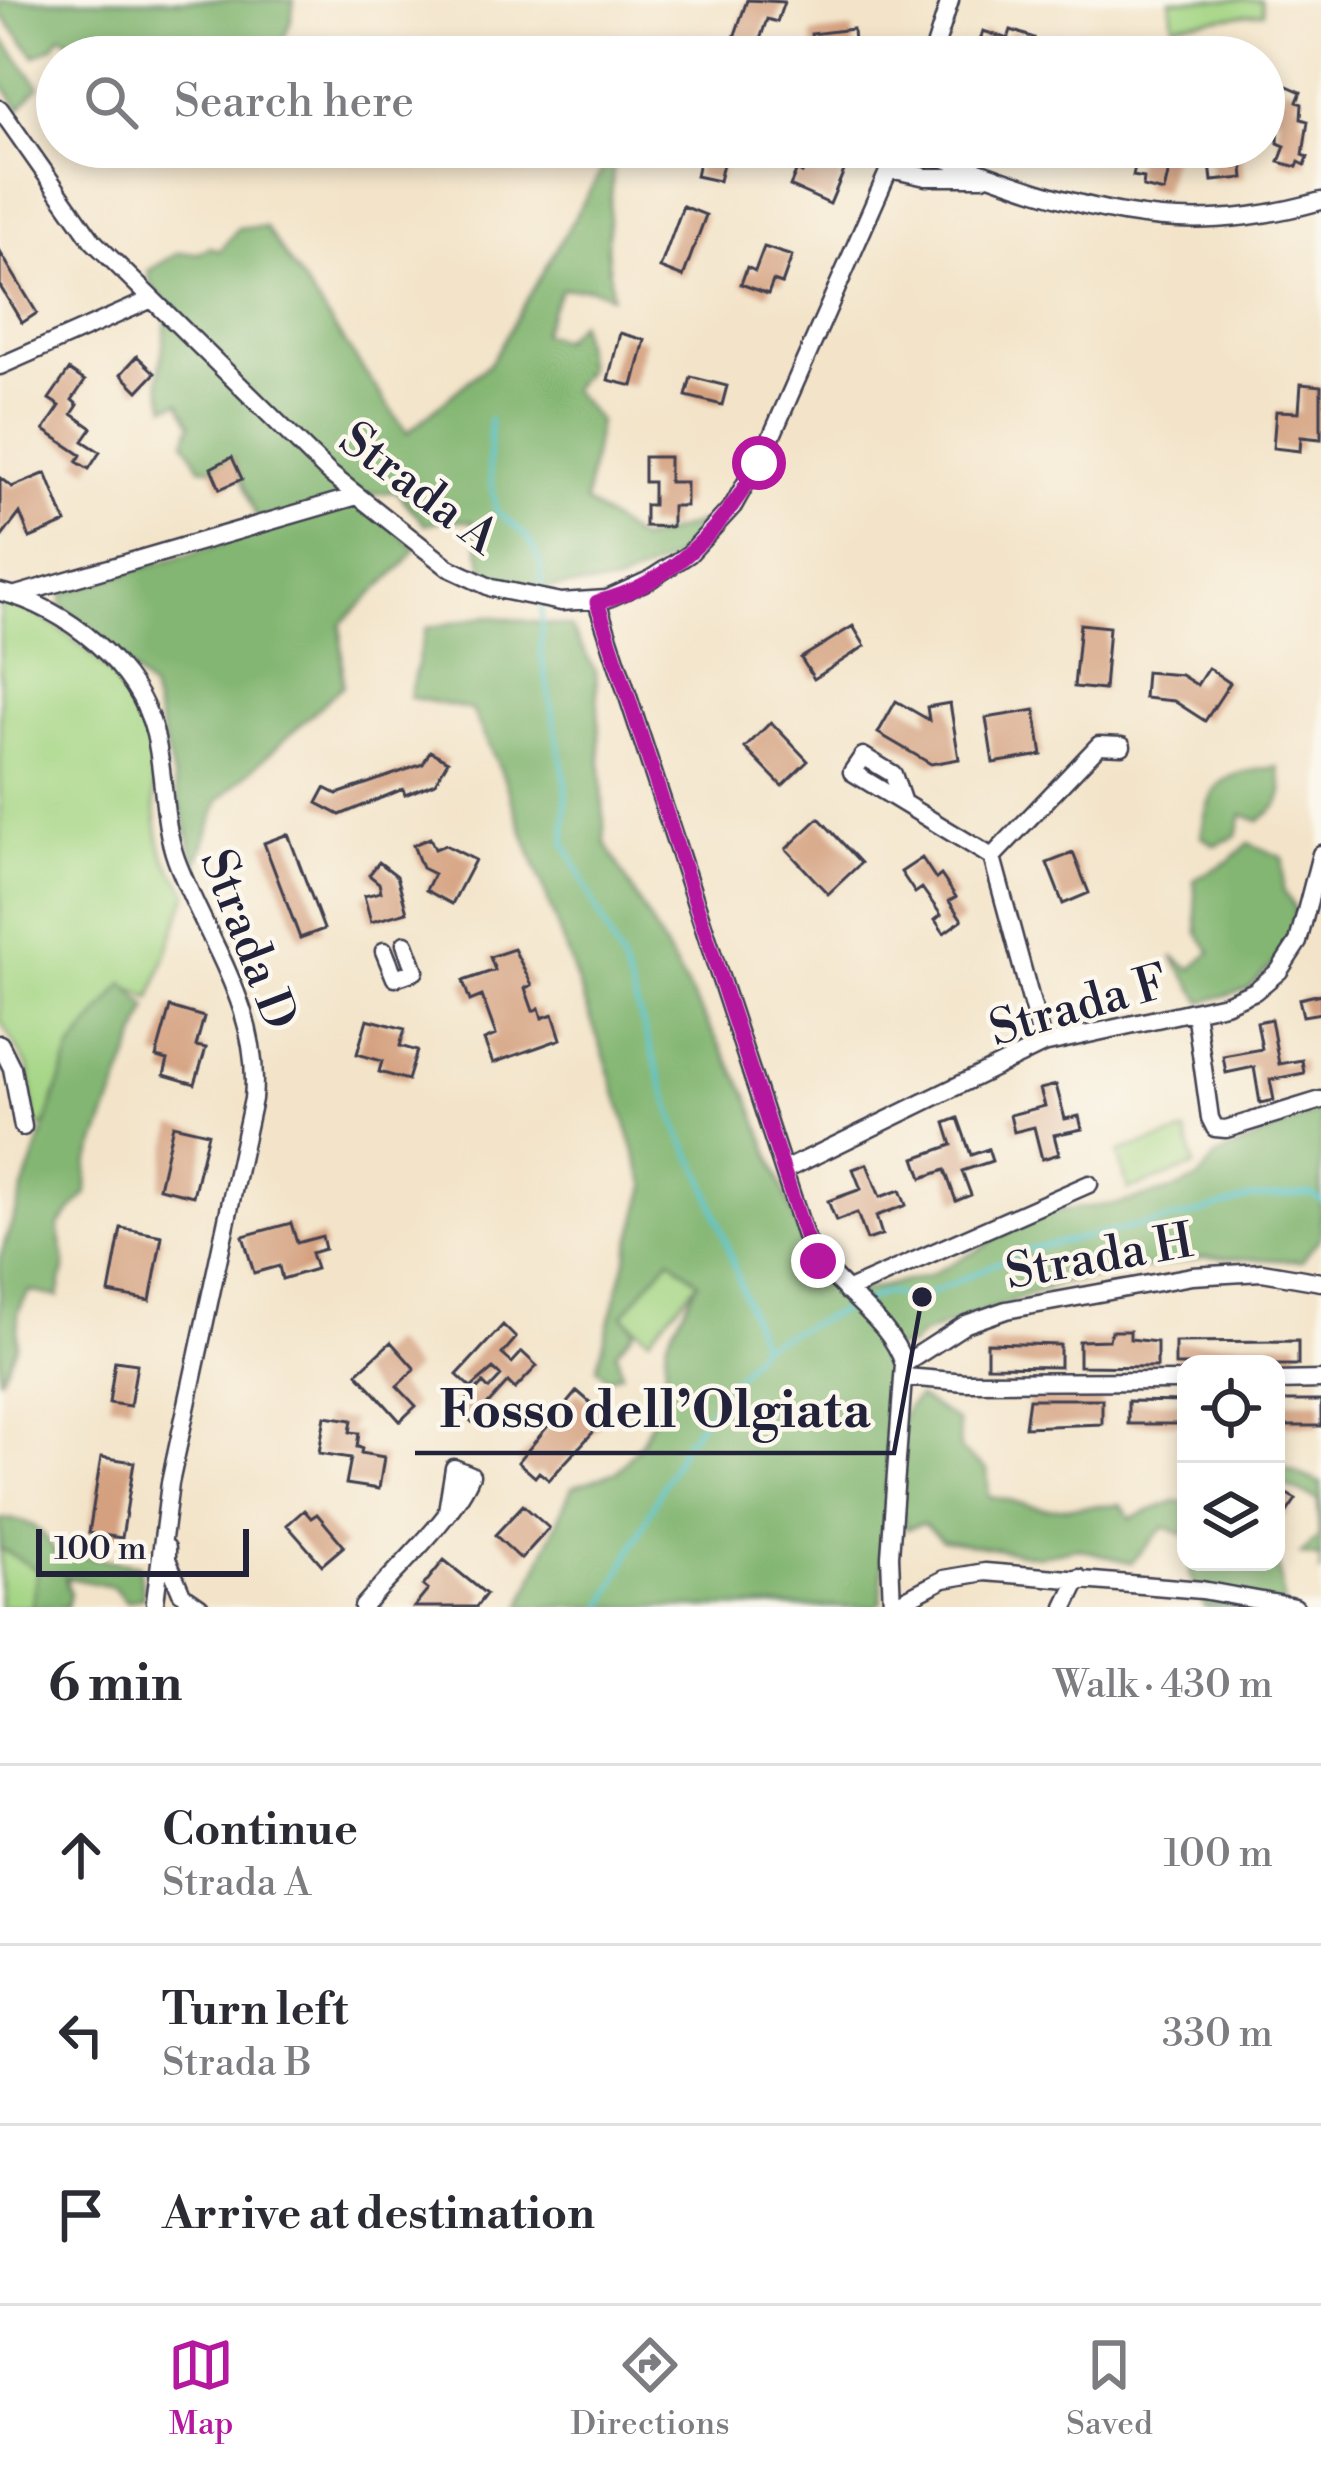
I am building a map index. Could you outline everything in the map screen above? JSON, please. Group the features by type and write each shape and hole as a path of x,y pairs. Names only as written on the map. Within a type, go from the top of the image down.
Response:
{"street":[{"path":"939,36 950,0"},
{"name":"Strada A","path":"0,109 36,162"},
{"name":"Strada A","path":"40,168 92,240 150,300 357,496 449,568 491,588 542,600 597,602 670,567 706,539 733,506 770,440 890,169"},
{"path":"967,168 1133,216 1179,222 1248,217 1321,201"},
{"path":"890,169 930,178 990,177"},
{"path":"0,366 150,300"},
{"name":"Strada D","path":"8,594 357,496"},
{"name":"Strada D","path":"8,594 52,612 97,647 143,702 155,735 176,858 236,988 253,1044 254,1099 166,1511 154,1604"},
{"path":"597,602 813,1254 894,1343 904,1371 890,1556 891,1607 964,1573 1202,1590 1294,1607"},
{"path":"992,857 1099,745 1122,746"},
{"path":"903,802 992,857 1042,1044"},
{"name":"Strada F","path":"785,1170 1042,1044 1248,995 1279,971 1304,928 1321,854"},
{"path":"384,951 395,978 415,971 405,944"},
{"path":"1195,1011 1215,1128 1226,1129 1321,1100"},
{"path":"0,1044 12,1068 22,1127"},
{"path":"854,1300 1089,1184"},
{"name":"Strada H","path":"904,1371 966,1324 1006,1310 1192,1276 1251,1272 1321,1282"},
{"path":"904,1371 966,1382 1177,1381"},
{"path":"1285,1381 1321,1380"},
{"name":"Strada D","path":"166,1511 167,1559 190,1601"},
{"path":"362,1607 447,1511"},
{"path":"1065,1607 1078,1578"},
{"path":"154,1604 168,1589 190,1601"}],"green space":[{"path":"0,0 294,0 285,36 36,36 35,56 0,13"},
{"path":"1170,0 1261,0 1263,13 1173,24"},
{"path":"0,35 36,82 36,90 20,109 0,79"},
{"path":"603,168 613,168 607,248 612,296 591,288 561,289 541,334 562,340 579,322 587,369 571,389 599,422 585,502 640,541 716,518 671,560 616,584 519,589 484,570 472,522 445,519 425,525 396,491 357,496 259,524 233,458 211,468 200,467 185,441 191,424 180,402 166,406 159,379 168,304 151,285 148,271 178,253 199,253 210,247 220,251 238,228 265,227 407,433 491,362"},
{"path":"363,501 416,548 341,624 343,685 219,800 196,867 151,690 97,634 61,605 64,592"},
{"path":"0,601 60,629 100,662 131,698 147,730 163,853 188,892 151,999 123,984 72,1050 46,1124 36,1128 29,1069 0,1020"},
{"path":"488,616 570,627 596,672 605,842 747,1093 810,1261 841,1296 927,1276 982,1248 1028,1214 1117,1204 1176,1189 1200,1178 1215,1157 1321,1110 1321,1236 1302,1261 1206,1257 1059,1284 921,1335 912,1345 882,1351 891,1378 881,1603 873,1607 521,1607 572,1487 617,1472 642,1441 663,1398 667,1340 698,1282 670,1258 623,1315 635,1330 616,1352 622,1373 607,1378 597,1368 646,1186 501,771 472,710 409,697 426,628"},
{"path":"1278,767 1282,793 1274,808 1259,821 1242,814 1237,836 1215,845 1201,836 1209,801 1222,782 1244,772"},
{"path":"1249,843 1283,858 1283,890 1295,908 1291,936 1276,961 1248,989 1203,1002 1172,956 1192,969 1211,952 1198,933 1194,880 1229,861"},
{"path":"124,983 148,1008 88,1164 87,1193 58,1226 65,1264 58,1297 29,1291 18,1312 17,1345 0,1380 0,1257 71,1050"},
{"path":"1186,1132 1195,1166 1128,1190 1118,1152"},
{"path":"670,1257 698,1282 649,1338 622,1315"},
{"path":"918,1397 958,1422 960,1450 987,1470 989,1496 1045,1509 1121,1505 1131,1518 1177,1501 1177,1532 1165,1527 1131,1563 1077,1548 1038,1556 942,1540 923,1524 905,1529 891,1437"},
{"path":"1285,1468 1321,1483 1320,1574 1320,1558 1301,1554 1319,1536 1318,1500 1285,1486"},
{"path":"0,1519 34,1526 55,1552 139,1565 143,1597 127,1602 113,1587 65,1577 70,1593 67,1607 32,1607 37,1570 0,1548"},
{"path":"0,1548 37,1570 32,1607 0,1607"},
{"path":"1279,1571 1285,1607 1205,1607 1189,1574"}],"building":[{"path":"747,0 784,2 777,22 767,19 761,36 735,36"},
{"path":"853,29 854,36 811,36"},
{"path":"1285,85 1301,92 1297,102 1302,104 1301,119 1308,121 1303,155 1308,157 1305,165 1299,162 1297,167 1285,164"},
{"path":"698,168 722,168 719,181 696,176"},
{"path":"804,168 845,168 830,204 790,186 797,170 802,173"},
{"path":"1135,168 1169,168 1164,192 1143,187 1144,178 1133,176"},
{"path":"1210,168 1243,168 1244,178 1212,181"},
{"path":"683,206 706,215 683,277 660,268"},
{"path":"764,247 792,256 782,284 773,281 768,294 741,284 747,267 755,271"},
{"path":"0,252 37,313 22,323 0,286"},
{"path":"620,333 645,340 633,386 608,380"},
{"path":"137,356 155,373 138,391 121,374"},
{"path":"69,370 85,381 72,400 78,405 72,414 92,428 83,441 100,452 89,469 77,462 81,455 44,430 60,406 49,399"},
{"path":"691,377 727,386 722,405 686,396"},
{"path":"1301,384 1321,386 1321,439 1301,437 1300,451 1273,448 1276,411 1299,412"},
{"path":"232,457 242,479 220,489 211,468"},
{"path":"644,457 669,457 669,482 686,482 686,506 672,506 672,527 645,526 645,505 653,505 653,482 644,482"},
{"path":"46,473 66,523 30,538 20,513 0,539 0,478 12,487"},
{"path":"1080,624 1109,627 1104,690 1074,687"},
{"path":"853,626 865,646 814,679 801,658"},
{"path":"1208,668 1230,683 1205,721 1174,701 1144,698 1146,672 1181,675 1197,685"},
{"path":"896,701 929,720 927,707 950,703 959,759 931,764 878,733"},
{"path":"1035,710 1042,755 993,763 986,718"},
{"path":"771,722 808,761 782,786 745,748"},
{"path":"430,751 448,761 435,783 405,795 403,789 340,815 317,803 325,788 337,794 423,764"},
{"path":"819,818 861,863 828,894 786,849"},
{"path":"288,834 324,929 300,938 264,843"},
{"path":"430,838 435,849 445,845 475,860 452,904 426,890 434,874 422,868 413,845"},
{"path":"1073,853 1089,893 1063,904 1047,863"},
{"path":"922,858 956,897 949,901 962,920 944,933 935,920 941,915 922,888 915,893 901,872"},
{"path":"379,862 397,876 407,912 371,922 364,896 381,892 369,875"},
{"path":"514,949 532,985 525,988 533,1011 539,1008 542,1018 553,1014 561,1039 493,1063 484,1040 496,1035 482,996 470,1001 463,981 495,970 490,957"},
{"path":"1321,994 1321,1013 1303,1016 1299,999"},
{"path":"170,1007 204,1017 196,1046 206,1048 195,1084 164,1075 168,1060 156,1057"},
{"path":"367,1019 405,1029 400,1046 417,1051 408,1080 379,1072 382,1061 357,1054"},
{"path":"1271,1019 1279,1064 1302,1060 1304,1073 1270,1080 1274,1100 1260,1103 1254,1067 1226,1073 1223,1056 1262,1049 1257,1022"},
{"path":"1056,1085 1065,1119 1079,1116 1082,1129 1054,1135 1059,1154 1042,1159 1034,1127 1014,1132 1010,1115 1045,1106 1040,1089"},
{"path":"958,1118 971,1155 988,1149 992,1161 962,1171 971,1195 956,1201 945,1170 922,1178 915,1158 952,1145 945,1123"},
{"path":"173,1125 208,1133 193,1196 159,1188"},
{"path":"867,1164 880,1197 900,1190 906,1205 876,1216 882,1235 867,1240 857,1213 836,1221 828,1201 861,1189 853,1169"},
{"path":"291,1223 297,1243 322,1236 325,1249 311,1253 316,1269 282,1279 279,1266 254,1273 243,1236"},
{"path":"121,1228 162,1236 150,1301 109,1293"},
{"path":"503,1325 516,1338 502,1354 512,1363 522,1352 537,1366 515,1389 508,1382 472,1422 459,1409 483,1383 489,1389 501,1376 493,1369 471,1388 457,1375"},
{"path":"1111,1331 1130,1331 1130,1339 1157,1342 1157,1367 1079,1366 1079,1341 1109,1340"},
{"path":"1298,1341 1298,1365 1285,1365 1285,1355 1177,1355 1175,1365 1175,1342"},
{"path":"391,1342 415,1369 397,1386 416,1406 400,1421 357,1373"},
{"path":"987,1343 1060,1345 1060,1367 987,1366"},
{"path":"115,1361 137,1364 130,1406 109,1403"},
{"path":"577,1391 607,1417 549,1480 539,1472 535,1477 518,1462"},
{"path":"1029,1399 1102,1399 1102,1424 1025,1427"},
{"path":"1128,1401 1177,1402 1177,1424 1128,1424"},
{"path":"1285,1401 1321,1401 1321,1426 1285,1426"},
{"path":"325,1416 352,1420 350,1432 359,1433 361,1453 384,1457 379,1489 346,1484 351,1458 319,1453"},
{"path":"101,1457 134,1462 122,1538 89,1533"},
{"path":"1285,1493 1296,1499 1285,1515"},
{"path":"523,1505 549,1528 521,1559 495,1535"},
{"path":"304,1510 311,1518 317,1514 344,1546 322,1565 287,1525"},
{"path":"444,1560 486,1594 476,1607 414,1607 428,1590 423,1586"}],"waterway":[{"path":"490,419 489,465 496,511 531,544 542,591"},
{"path":"542,602 541,653 566,784 565,843 623,965 679,1133 703,1176 761,1345"},
{"path":"866,1301 883,1293 922,1297 1028,1249 1193,1215 1250,1198 1310,1194 1321,1200"},
{"path":"603,1607 683,1445 761,1345 855,1305"}],"place":[{"name":"Fosso dell’Olgiata","path":"922,1297"}],"route":[{"path":"759,463 733,506 689,554 638,585 597,602 805,1236 818,1261"}]}
